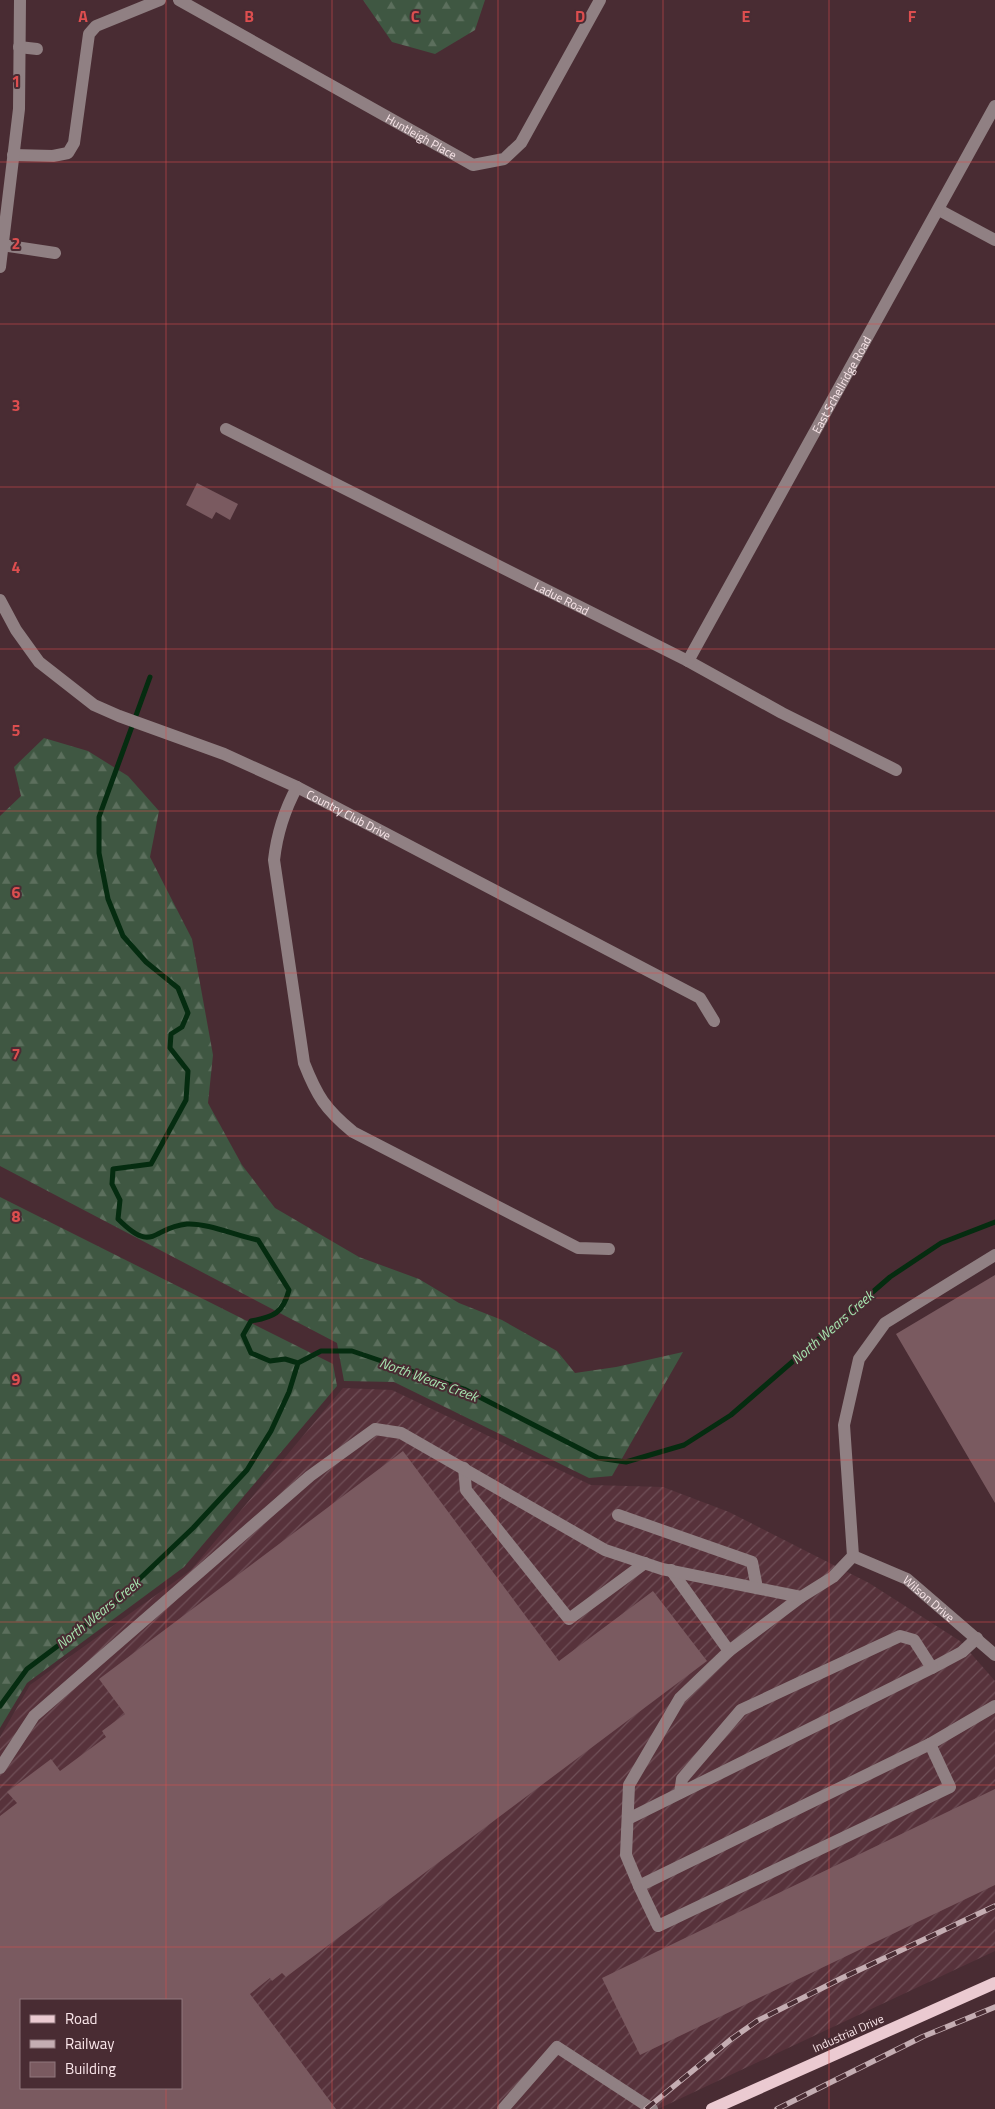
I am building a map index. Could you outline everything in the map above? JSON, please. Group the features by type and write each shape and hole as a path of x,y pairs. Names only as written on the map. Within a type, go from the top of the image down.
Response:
{"main road":[{"name":"Industrial Drive","path":"712,2109 995,1983"}],"street":[{"path":"0,267 19,109 20,0"},
{"path":"13,155 53,156 68,153 74,143 89,34 96,26 160,0"},
{"name":"Huntleigh Place","path":"179,0 473,166 504,159 521,143 600,0"},
{"path":"19,48 37,49"},
{"name":"East Schellridge Road","path":"688,661 995,106"},
{"path":"939,210 995,240"},
{"path":"2,246 55,253"},
{"name":"Ladue Road","path":"226,430 688,661 782,713 896,770"},
{"name":"Country Club Drive","path":"0,600 16,630 39,662 94,705 224,754 296,786 700,998 714,1021"},
{"path":"296,786 284,812 277,834 274,860 304,1063 315,1090 330,1113 361,1136 578,1248 608,1249"},
{"path":"930,1744 950,1787 658,1926 626,1855 629,1785 650,1746 680,1698 729,1651 801,1597 833,1577 853,1556 844,1425 859,1359 885,1323 995,1255"},
{"path":"0,1768 34,1716 310,1476 375,1430 401,1432 605,1550 671,1570 801,1597"},
{"path":"464,1468 466,1490 569,1619 645,1563"},
{"path":"618,1515 752,1562 757,1588"},
{"name":"Wilson Drive","path":"853,1556 907,1579 978,1638 995,1655"},
{"path":"671,1570 729,1651"},
{"path":"680,1793 682,1779 741,1710 900,1636 914,1640 932,1668"},
{"path":"628,1819 932,1668 962,1652 978,1638"},
{"path":"640,1886 930,1744 995,1706"},
{"path":"503,2109 557,2047 652,2109"}],"shaded area":[{"path":"343,1388 392,1390 591,1485 663,1487 729,1512 869,1583 960,1641 995,1681 995,1951 658,2109 0,2109 0,1737 30,1685 191,1570"}],"green space":[{"path":"363,0 485,0 475,30 435,54 392,42"},
{"path":"44,738 88,751 128,776 159,811 150,857 192,939 213,1055 208,1103 242,1165 275,1208 359,1257 419,1279 459,1303 502,1320 557,1351 575,1373 616,1367 683,1352 612,1476 589,1478 394,1382 344,1381 337,1343 0,1166 0,816 21,796 14,767"},
{"path":"0,1197 333,1364 337,1386 184,1567 27,1683 0,1728"}],"building":[{"path":"197,483 238,504 230,520 216,512 212,519 186,505"},
{"path":"995,1275 995,1503 896,1334"},
{"path":"403,1451 559,1661 653,1591 707,1661 286,1977 282,1973 272,1981 270,1978 250,1994 336,2109 0,2109 0,1816 17,1803 7,1792 51,1759 60,1771 106,1737 102,1731 125,1714 99,1679"},
{"path":"995,1789 995,1885 640,2055 602,1978"}],"waterway":[{"path":"150,677 99,817 99,853 108,899 123,936 146,962 178,988 188,1013 182,1027 171,1034 170,1048 188,1071 186,1100 151,1164 113,1169 112,1184 120,1200 118,1219 130,1230 146,1237 153,1236 175,1226 195,1224 258,1240 289,1290 284,1304 276,1313 266,1318 251,1321 243,1335 251,1353 270,1361 285,1359 298,1363"},
{"name":"North Wears Creek","path":"0,1706 27,1669 111,1606 193,1528 247,1470 271,1431 289,1392 298,1363 321,1351 352,1351 464,1389 598,1458 626,1462 684,1445 731,1415 890,1277 941,1243 995,1222"}],"railway":[{"path":"646,2109 730,2040 757,2021 842,1978 995,1906"},
{"path":"777,2109 922,2037 995,2007"}]}
